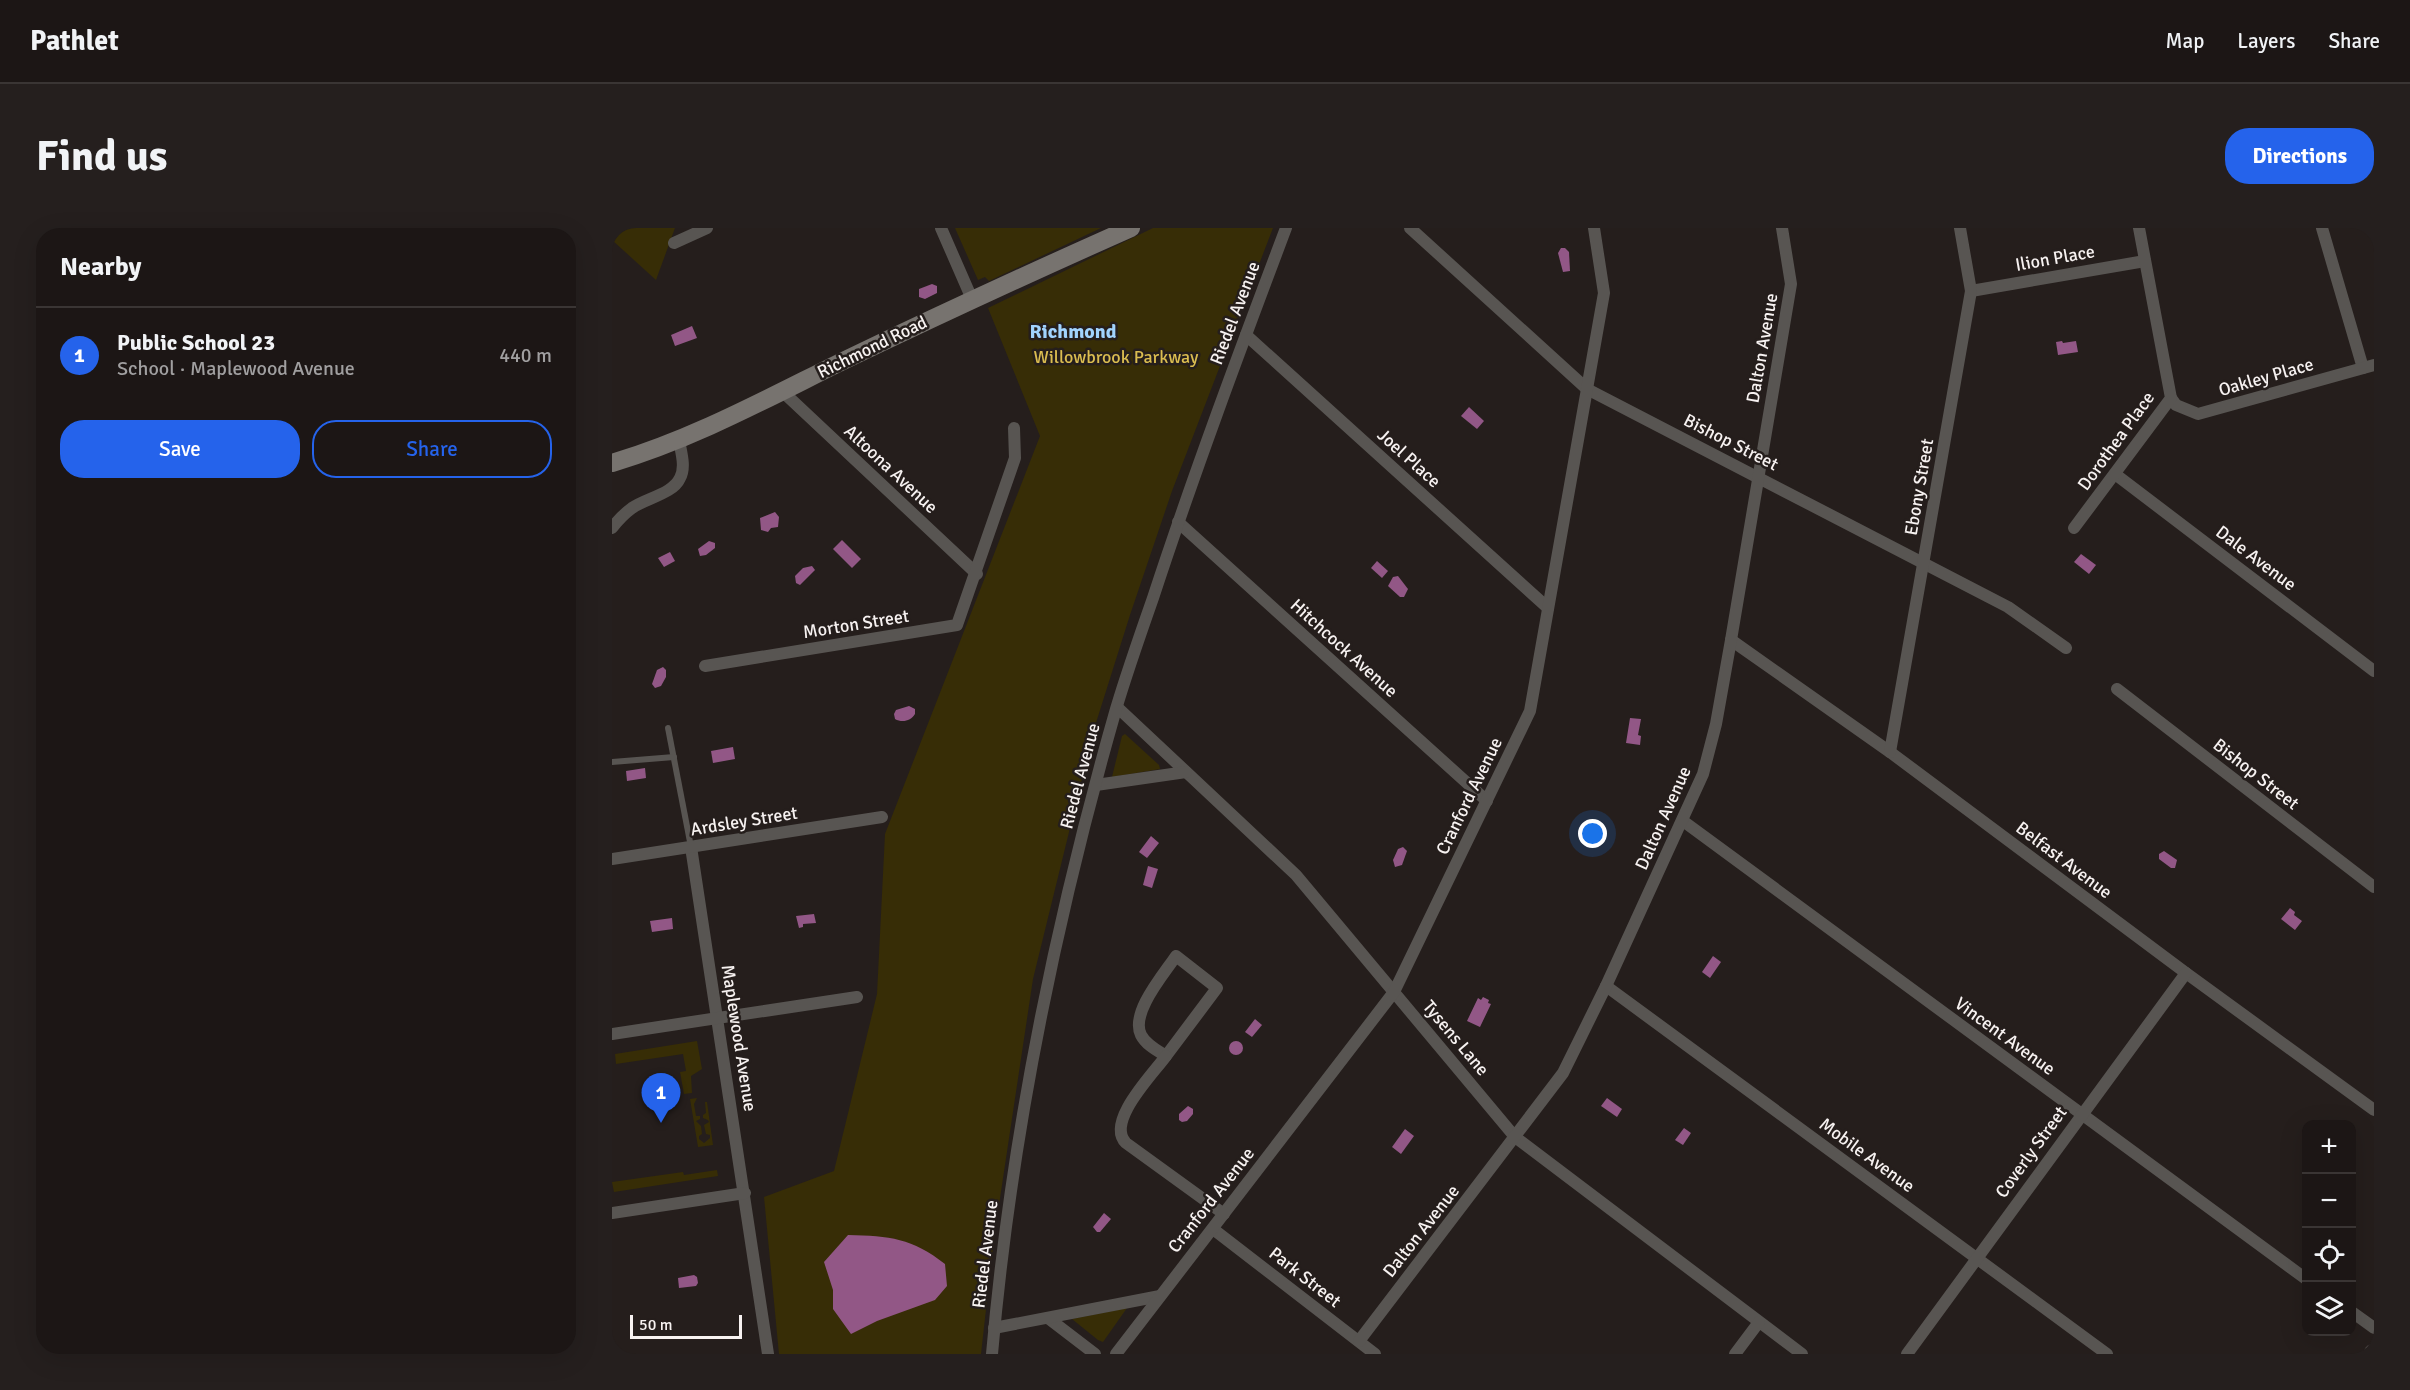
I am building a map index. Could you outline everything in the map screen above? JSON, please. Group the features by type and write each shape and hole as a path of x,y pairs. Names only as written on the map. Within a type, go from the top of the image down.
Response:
{"street":[{"path":"674,243 707,228"},
{"path":"941,228 972,299"},
{"name":"Richmond Road","path":"612,463 679,440 972,299 1131,228"},
{"name":"Riedel Avenue","path":"992,1354 1006,1224 1022,1122 1067,895 1117,707 1178,522 1286,228"},
{"name":"Bishop Street","path":"1410,228 1587,389 1925,562 2008,607 2066,648"},
{"name":"Cranford Avenue","path":"1116,1354 1394,992 1530,711 1604,293 1594,228"},
{"name":"Dalton Avenue","path":"1359,1341 1563,1073 1606,986 1703,774 1716,724 1791,284 1782,228"},
{"name":"Ebony Street","path":"1890,752 1971,291 1960,228"},
{"name":"Dorothea Place","path":"2074,528 2171,398 2139,228"},
{"path":"2322,228 2368,367"},
{"name":"Ilion Place","path":"1971,291 2145,261"},
{"name":"Joel Place","path":"1246,334 1548,608"},
{"name":"Oakley Place","path":"2171,398 2176,405 2198,414 2368,367"},
{"name":"Altoona Avenue","path":"782,391 977,574"},
{"path":"977,574 1015,458 1014,428"},
{"path":"612,528 634,507 676,484 681,477 683,467 679,440"},
{"name":"Dale Avenue","path":"2115,474 2374,671"},
{"name":"Hitchcock Avenue","path":"1178,522 1487,801"},
{"name":"Morton Street","path":"705,666 957,626 977,574"},
{"name":"Belfast Avenue","path":"1731,640 1890,752 2374,1110"},
{"name":"Bishop Street","path":"2117,689 2374,887"},
{"name":"Tysens Lane","path":"1117,707 1296,875 1515,1137 1802,1354"},
{"path":"1096,785 1186,772"},
{"name":"Ardsley Street","path":"612,859 882,817"},
{"name":"Vincent Avenue","path":"1683,821 2302,1275"},
{"name":"Maplewood Avenue","path":"692,847 768,1354"},
{"path":"1166,1056 1145,1041 1140,1034 1139,1024 1142,1008 1176,956 1217,988 1166,1056 1127,1108 1119,1133 1126,1143 1224,1214"},
{"name":"Coverly Street","path":"1907,1354 2186,973"},
{"name":"Mobile Avenue","path":"1606,986 2107,1354"},
{"path":"612,1034 857,997"},
{"path":"612,1213 745,1193"},
{"name":"Park Street","path":"1213,1229 1375,1354"},
{"path":"994,1328 1160,1296"},
{"path":"2356,1315 2374,1328"},
{"path":"1048,1318 1095,1354"},
{"path":"1735,1354 1759,1322"}],"lane":[{"name":"Maplewood Avenue","path":"668,728 692,847"},
{"path":"612,762 674,757"}],"green space":[{"path":"612,228 675,228 656,280 612,240"},
{"path":"955,228 1101,228 989,281 985,277 978,280"},
{"name":"Willowbrook Parkway","path":"1153,228 1273,228 1172,491 1095,726 1033,979 994,1238 981,1354 779,1354 764,1197 834,1171 877,994 885,834 1040,436 988,308"},
{"path":"1125,734 1159,765 1160,769 1112,777 1122,736"},
{"path":"697,1041 702,1069 691,1076 692,1093 684,1094 680,1072 686,1071 683,1054 616,1064 615,1054"},
{"path":"697,1098 694,1104 696,1116 700,1116 700,1119 696,1121 701,1126 702,1134 699,1139 704,1143 710,1138 710,1135 706,1134 704,1125 709,1122 703,1118 706,1113 705,1102 707,1102 713,1145 698,1147 690,1099"},
{"path":"717,1170 718,1176 614,1192 612,1182 683,1172 684,1175"},
{"path":"1127,1308 1103,1342 1072,1319"}],"shaded area":[{"path":"1561,248 1569,252 1570,271 1563,272 1558,253"},
{"path":"932,284 937,286 937,293 925,299 919,297 919,289"},
{"path":"692,326 697,338 675,346 671,335"},
{"path":"2062,341 2063,343 2076,341 2078,352 2058,355 2056,342"},
{"path":"1469,407 1484,421 1477,429 1461,416"},
{"path":"775,512 779,517 778,527 771,528 768,532 761,530 760,518"},
{"path":"842,540 861,559 852,568 833,549"},
{"path":"709,541 715,543 715,548 706,555 700,556 698,549"},
{"path":"670,552 675,561 664,567 658,558"},
{"path":"2081,554 2096,565 2089,574 2074,562"},
{"path":"1377,561 1388,571 1382,578 1371,568"},
{"path":"812,566 815,570 800,585 796,583 795,576 803,568"},
{"path":"1398,576 1408,589 1404,597 1400,597 1388,586 1393,577"},
{"path":"663,667 666,670 666,677 661,686 655,688 652,684 657,670"},
{"path":"909,706 915,709 915,714 911,718 906,721 895,719 896,710"},
{"path":"1630,718 1641,719 1638,735 1641,736 1640,745 1626,743"},
{"path":"733,747 735,759 713,763 711,751"},
{"path":"645,768 646,778 627,781 626,771"},
{"path":"1151,836 1159,843 1147,858 1139,852"},
{"path":"1403,847 1407,851 1402,865 1395,867 1393,860 1398,849"},
{"path":"2164,851 2177,860 2175,868 2171,868 2159,859 2159,854"},
{"path":"1148,866 1158,869 1152,888 1143,885"},
{"path":"2290,908 2295,912 2294,915 2302,921 2295,930 2281,919"},
{"path":"814,914 816,923 803,924 803,927 799,928 796,916"},
{"path":"672,918 673,929 652,932 650,921"},
{"path":"1713,956 1721,962 1710,978 1702,972"},
{"path":"1483,997 1491,1004 1480,1027 1467,1021 1478,998 1481,1000"},
{"path":"1255,1019 1262,1025 1252,1037 1245,1032"},
{"path":"1233,1041 1239,1041 1243,1048 1239,1055 1233,1055 1229,1051 1229,1045"},
{"path":"1607,1098 1622,1109 1617,1117 1601,1106"},
{"path":"1188,1106 1193,1109 1193,1114 1187,1121 1182,1122 1179,1120 1179,1114"},
{"path":"1684,1128 1691,1133 1683,1145 1675,1140"},
{"path":"1405,1129 1414,1136 1401,1154 1392,1147"},
{"path":"1104,1213 1111,1219 1100,1232 1097,1232 1093,1227"},
{"path":"848,1235 900,1240 922,1249 945,1264 947,1286 935,1300 877,1321 851,1334 833,1309 833,1290 824,1262"},
{"path":"694,1275 697,1277 696,1286 679,1288 678,1278"}],"place":[{"name":"Public School 23","path":"661,1123"}],"district":[{"name":"Richmond","path":"1073,331"}]}
